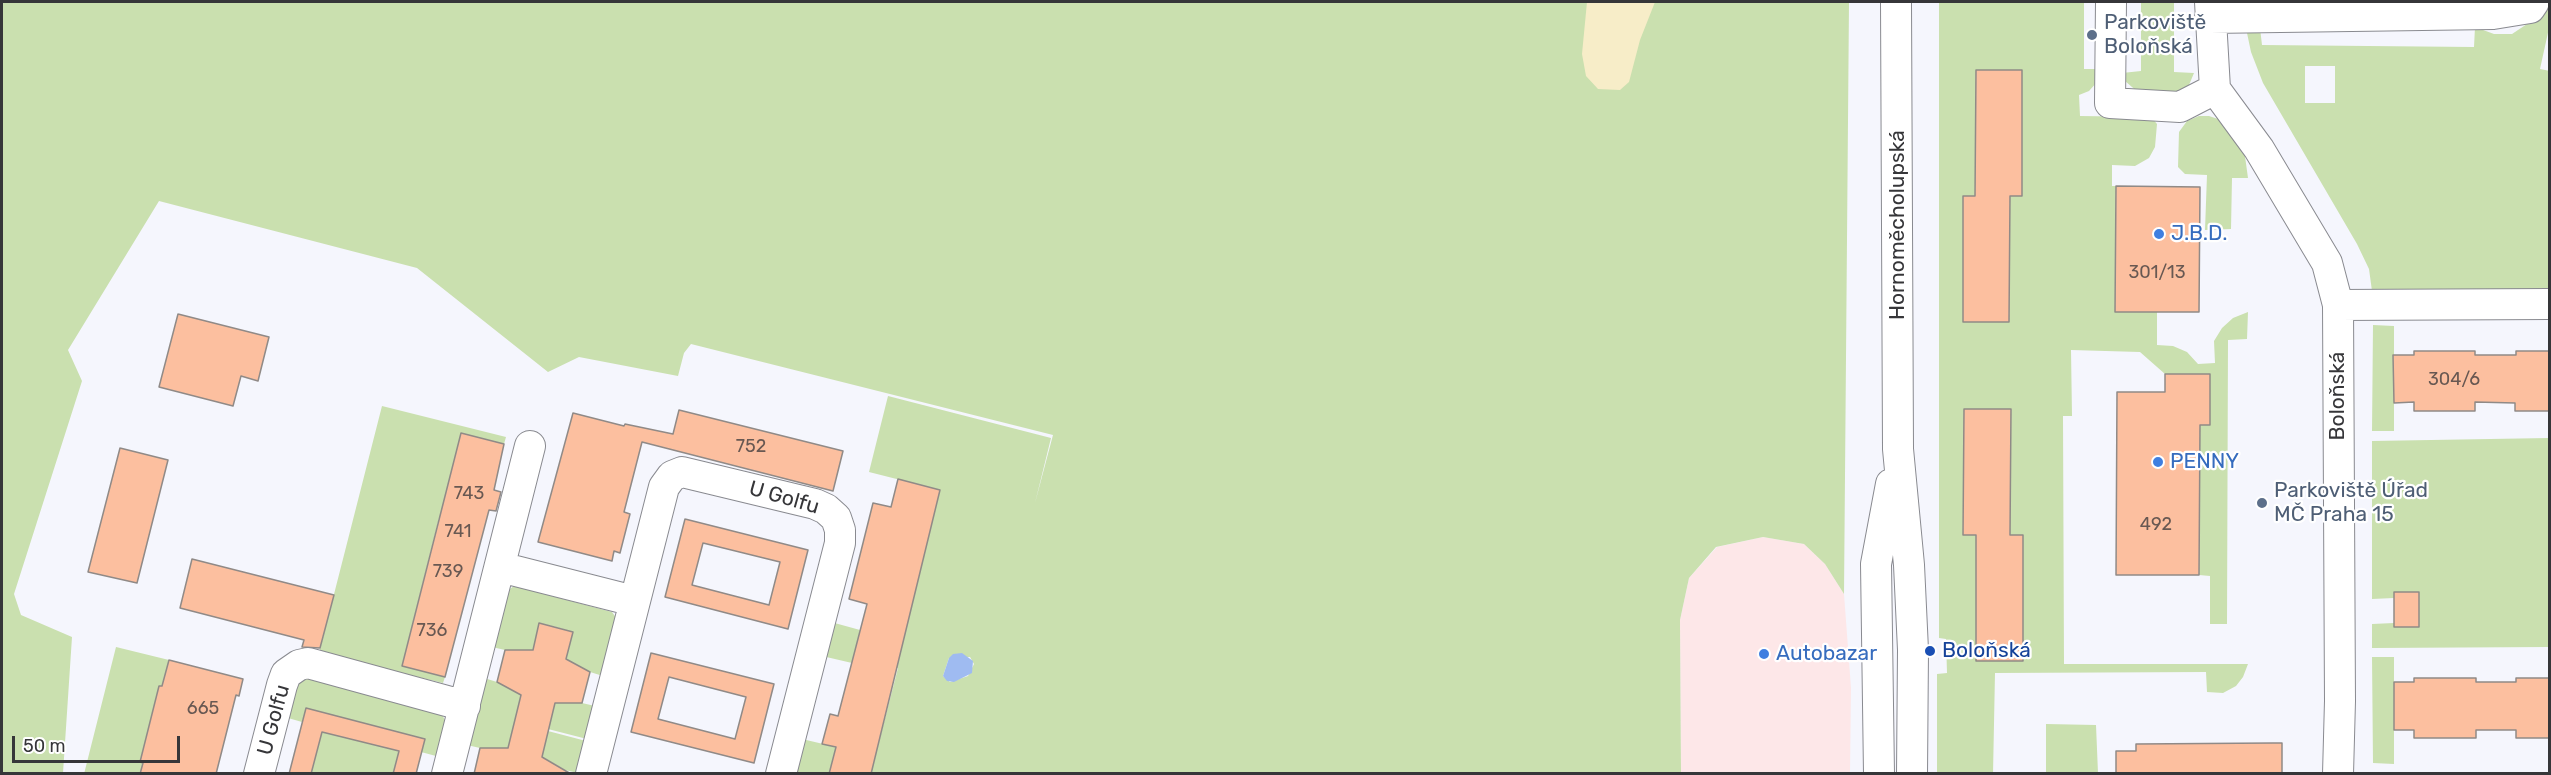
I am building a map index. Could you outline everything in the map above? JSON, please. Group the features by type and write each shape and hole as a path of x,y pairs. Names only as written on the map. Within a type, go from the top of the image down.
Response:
{"street":[{"name":"Hornoměcholupská","path":"1896,2 1898,449 1909,564 1913,650 1911,774"},
{"path":"2111,2 2110,104 2180,107 2215,89 2210,10 2493,14 2530,8 2534,2"},
{"name":"Boloňská","path":"2215,89 2259,149 2327,263 2338,305 2340,701 2338,774"},
{"path":"2338,305 2550,304"},
{"path":"447,774 530,446"},
{"name":"Hornoměcholupská","path":"1879,774 1876,564 1898,449"},
{"name":"U Golfu","path":"591,774 664,488 672,476 682,472 815,504 826,509 836,518 840,530 840,543 781,774"},
{"path":"500,567 634,601"},
{"name":"U Golfu","path":"260,774 286,674 299,665 308,663 465,706"}],"shaded area":[{"name":"Autobazar","path":"1763,537 1804,544 1825,564 1844,594 1851,688 1850,773 1681,774 1680,620 1689,578 1717,547"}],"green space":[{"path":"2,2 1849,2 1844,594 1825,564 1804,544 1763,537 1716,547 1689,578 1680,620 1681,773 871,773 898,668 854,657 852,663 822,656 831,622 860,630 858,640 900,651 940,490 869,472 888,396 1051,438 1035,503 1053,435 691,344 684,353 678,376 579,357 548,372 417,268 159,201 68,350 82,381 14,594 21,615 72,637 63,773 2,774","holes":["970,657 974,664 968,676 950,682 943,676 949,658"]},
{"path":"1939,2 2084,2 2084,69 2101,69 2098,81 2089,91 2079,95 2080,116 2151,117 2157,124 2155,147 2149,158 2135,166 2112,165 2112,186 2116,186 2115,312 2157,312 2157,345 2173,346 2187,352 2198,364 2215,363 2214,341 2222,328 2233,318 2248,312 2247,339 2228,340 2227,624 2210,624 2210,576 2199,575 2200,425 2210,425 2210,374 2165,374 2140,352 2071,350 2072,416 2063,416 2064,664 2248,664 2243,677 2236,686 2223,693 2207,692 2206,672 1995,673 1993,774 1937,773 1937,674 1947,673 1946,639 1939,638","holes":["2022,70 2022,196 2010,196 2009,322 1963,322 1963,297 1965,297 1963,196 1975,196 1976,71","2010,409 2010,535 2023,536 2022,661 1976,661 1976,535 1963,535 1964,410"]},
{"path":"2141,2 2174,2 2174,72 2194,73 2189,85 2174,94 2139,93 2125,81 2122,73 2141,71"},
{"path":"2543,2 2549,2 2549,28 2540,69 2550,71 2549,291 2372,291 2369,269 2357,244 2263,83 2251,52 2247,33 2260,28 2262,45 2474,47 2475,27 2494,34 2512,34 2527,24","holes":["2305,66 2335,66 2335,103 2305,103"]},
{"path":"2199,116 2221,120 2244,149 2248,178 2232,178 2231,229 2205,230 2207,175 2185,174 2178,167 2179,132 2187,121"},
{"path":"2373,325 2394,326 2394,431 2372,431"},
{"path":"382,406 506,437 504,444 461,433 441,518 439,518 402,666 445,677 443,683 319,653"},
{"path":"2549,438 2549,647 2372,648 2372,624 2394,623 2395,627 2419,627 2419,592 2395,592 2394,598 2372,599 2372,441"},
{"path":"514,586 612,612 617,619 603,676 566,659 573,632 556,627 539,623 533,650 505,650 492,647 507,591"},
{"path":"116,647 169,660 162,686 159,686 140,761 143,763 140,773 84,774"},
{"path":"2372,657 2394,657 2394,764 2373,763"},
{"path":"310,678 441,713 445,720 436,756 421,752 424,739 306,709 302,722 288,718 294,691 299,682"},
{"path":"484,678 521,695 508,748 480,748 467,745"},
{"path":"555,703 582,703 595,706 587,739 548,729"},
{"path":"2046,724 2096,725 2098,773 2046,773"},
{"path":"548,731 586,741 578,773 565,770 541,756"},
{"path":"322,732 399,751 393,773 311,774"},
{"path":"802,739 836,747 829,773 793,774"}],"sand":[{"path":"1587,2 1655,2 1640,40 1629,82 1620,90 1598,89 1586,76 1582,54"}],"water":[{"path":"962,653 973,661 972,673 954,682 947,681 943,676 949,658 953,654"}],"building":[{"path":"1976,70 2022,70 2022,196 2010,196 2009,322 1963,322 1963,196 1975,196"},
{"path":"2116,186 2200,187 2199,312 2115,312"},
{"path":"178,314 269,337 258,381 241,376 233,406 159,387"},
{"path":"2414,351 2475,351 2475,355 2516,355 2516,351 2550,351 2550,411 2515,411 2515,403 2475,402 2475,411 2414,411 2414,402 2394,403 2393,355 2414,355"},
{"name":"PENNY","path":"2165,374 2210,374 2210,425 2200,425 2199,575 2116,575 2117,392 2165,392"},
{"path":"1964,409 2011,409 2010,535 2023,535 2023,661 1976,661 1976,535 1963,535"},
{"path":"679,410 843,451 833,491 642,442 624,512 630,514 620,553 614,551 612,561 538,542 573,413 624,426 625,424 673,434"},
{"path":"461,433 504,444 494,490 501,492 496,511 489,510 445,677 402,666"},
{"path":"120,448 168,460 137,583 88,572"},
{"path":"898,479 940,490 871,774 829,774 836,747 822,744 830,714 838,716 867,604 849,599 873,503 891,507"},
{"path":"685,519 808,550 788,629 665,597","holes":["703,543 780,562 769,605 692,585"]},
{"path":"192,559 334,595 320,648 302,647 304,640 180,608"},
{"path":"2394,592 2419,592 2419,627 2394,627"},
{"path":"539,623 573,632 566,659 590,672 582,703 555,703 542,757 571,774 474,774 480,748 508,748 521,695 497,682 505,650 533,650"},
{"path":"651,653 774,684 754,763 631,732","holes":["669,677 746,697 735,739 658,719"]},
{"path":"169,660 243,679 239,696 236,695 216,774 140,774 143,763 140,762 159,686 162,686"},
{"path":"2414,678 2476,678 2476,682 2516,682 2516,678 2550,678 2550,738 2516,738 2516,730 2476,730 2476,738 2414,738 2414,730 2394,730 2394,682 2414,682"},
{"path":"306,708 425,739 416,774 393,774 399,751 322,732 311,774 289,774"},
{"path":"2282,743 2282,774 2116,774 2116,751 2136,751 2136,744"}],"place":[{"name":"Parkoviště Boloňská","path":"2092,35"},
{"name":"J.B.D.","path":"2159,234"},
{"name":"PENNY","path":"2158,462"},
{"name":"Parkoviště Úřad MČ Praha 15","path":"2262,503"},
{"name":"Boloňská","path":"1930,651"},
{"name":"Autobazar","path":"1764,654"}]}
